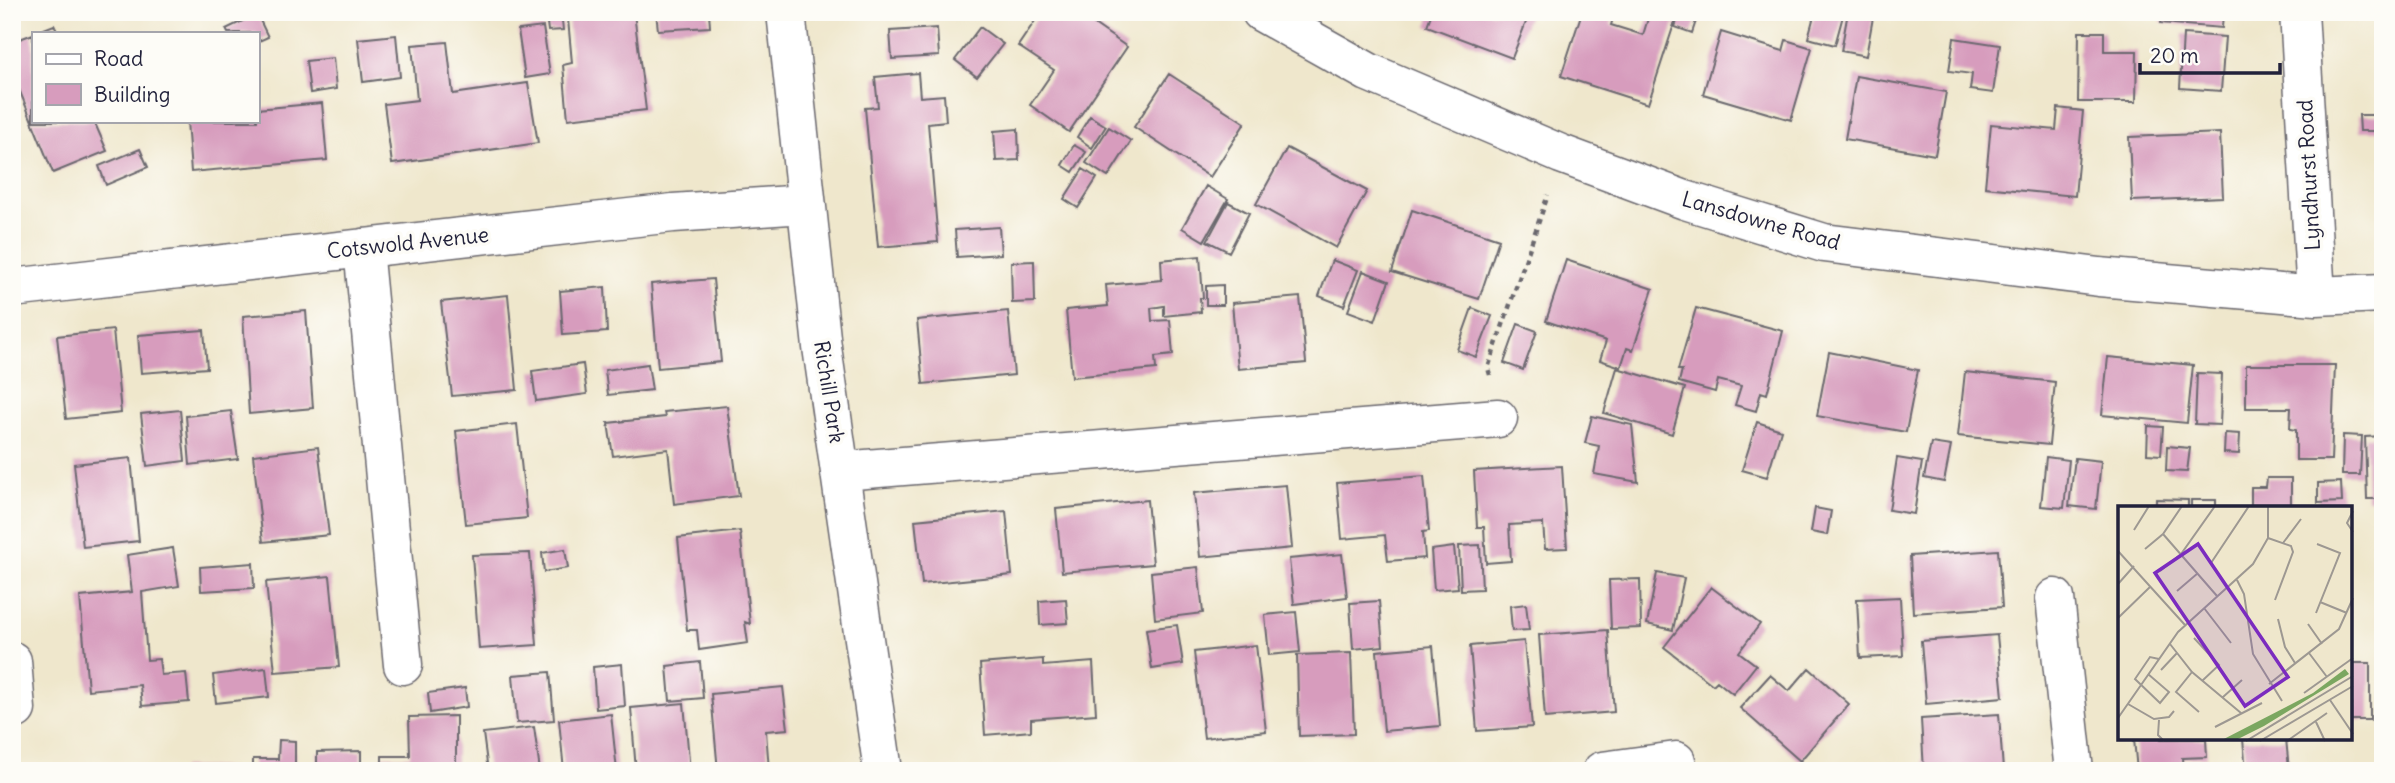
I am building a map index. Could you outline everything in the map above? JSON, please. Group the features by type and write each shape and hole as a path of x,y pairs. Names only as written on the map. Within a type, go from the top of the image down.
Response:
{"street":[{"name":"Richill Park","path":"786,12 804,204 883,771"},
{"name":"Lansdowne Road","path":"1261,12 1368,72 1562,154 1685,200 1824,243 2099,277 2316,296 2383,293"},
{"name":"Lyndhurst Road","path":"2299,12 2316,296"},
{"name":"Cotswold Avenue","path":"12,288 673,213 804,204"},
{"path":"363,248 403,665"},
{"path":"841,471 1498,418"},
{"path":"2055,598 2074,771"},
{"path":"12,661 16,709"},
{"path":"1602,771 1676,761 1678,771"}],"path":[{"path":"1498,418 1489,368 1562,154"}],"building":[{"path":"656,12 709,12 710,27 658,30"},
{"path":"1041,12 1077,12 1127,47 1069,132 1030,105 1054,70 1018,46"},
{"path":"1432,12 1530,12 1512,58 1427,26"},
{"path":"1582,12 1615,12 1611,25 1643,35 1650,12 1678,12 1648,104 1561,76"},
{"path":"1680,12 1699,12 1692,33 1675,27"},
{"path":"1815,12 1844,12 1835,45 1808,38"},
{"path":"1848,12 1874,12 1866,56 1841,51"},
{"path":"2162,12 2223,12 2222,28 2161,23"},
{"path":"561,13 563,30 548,31 546,14"},
{"path":"634,13 646,110 568,119 563,65 572,63 568,19"},
{"path":"257,14 268,37 259,41 259,32 228,32 226,29"},
{"path":"54,25 58,32 36,32"},
{"path":"543,27 550,74 525,78 518,30"},
{"path":"980,27 1003,44 977,77 955,60"},
{"path":"937,28 939,56 892,59 890,31"},
{"path":"1721,32 1783,51 1786,40 1812,48 1791,120 1703,94"},
{"path":"2079,32 2104,32 2104,51 2137,51 2136,102 2078,102"},
{"path":"32,34 32,121 12,72 12,42"},
{"path":"2183,34 2225,37 2221,91 2180,88"},
{"path":"396,35 400,77 363,82 358,39"},
{"path":"1954,38 2000,45 1993,93 1970,90 1972,74 1949,71"},
{"path":"447,42 453,94 528,83 538,143 392,164 384,104 417,100 412,45"},
{"path":"333,58 336,89 310,93 306,61"},
{"path":"918,73 920,97 944,95 946,121 928,123 938,242 878,247 865,108 878,107 875,77"},
{"path":"1169,74 1245,123 1210,177 1134,127"},
{"path":"1856,76 1946,92 1935,155 1845,139"},
{"path":"322,103 327,160 191,172 187,122 259,122 259,109"},
{"path":"2058,108 2083,111 2075,196 1985,187 1991,124 2056,130"},
{"path":"2359,115 2382,115 2382,131 2360,131"},
{"path":"1090,116 1106,126 1092,148 1077,137"},
{"path":"32,122 94,122 107,151 53,173"},
{"path":"1109,127 1131,141 1108,177 1086,163"},
{"path":"1018,129 1019,160 996,161 994,131"},
{"path":"2220,133 2223,197 2132,201 2129,137"},
{"path":"1074,145 1086,152 1073,172 1062,165"},
{"path":"1287,148 1367,191 1336,248 1256,204"},
{"path":"140,149 148,167 106,185 99,166"},
{"path":"1083,169 1097,178 1078,208 1064,199"},
{"path":"1206,186 1228,199 1204,241 1182,228"},
{"path":"1228,202 1249,213 1229,252 1207,241"},
{"path":"1412,210 1499,239 1479,299 1392,272"},
{"path":"999,227 1001,254 957,257 955,230"},
{"path":"1200,256 1203,298 1200,298 1201,312 1164,316 1164,306 1151,308 1152,321 1170,320 1173,355 1155,357 1156,369 1072,377 1066,310 1108,306 1106,285 1162,280 1161,260"},
{"path":"1332,260 1358,270 1344,306 1319,296"},
{"path":"1566,260 1653,289 1633,350 1627,348 1621,367 1600,360 1606,341 1546,321"},
{"path":"1034,261 1035,302 1012,303 1011,262"},
{"path":"1363,271 1389,281 1375,321 1348,311"},
{"path":"713,279 721,362 658,368 651,284"},
{"path":"1223,285 1223,305 1206,305 1206,286"},
{"path":"605,287 607,332 563,335 560,291"},
{"path":"508,295 517,390 452,396 441,302"},
{"path":"1300,297 1306,363 1238,369 1232,303"},
{"path":"1472,308 1492,316 1476,357 1457,350"},
{"path":"1696,308 1783,331 1767,394 1761,392 1756,411 1735,405 1741,386 1718,380 1715,392 1679,382 1682,370 1678,370"},
{"path":"306,311 313,408 249,414 243,316"},
{"path":"1008,311 1014,375 923,384 917,320"},
{"path":"1518,324 1537,331 1523,370 1504,363"},
{"path":"113,330 121,413 66,419 57,336"},
{"path":"204,330 207,368 141,373 138,335"},
{"path":"1829,352 1918,370 1906,432 1817,416"},
{"path":"2108,357 2193,365 2187,423 2102,415"},
{"path":"583,364 587,394 536,401 532,371"},
{"path":"648,364 652,390 608,395 605,370"},
{"path":"2246,365 2335,365 2331,460 2296,460 2296,430 2290,429 2291,408 2246,408"},
{"path":"1617,368 1685,388 1672,434 1604,413"},
{"path":"1965,372 2055,382 2049,445 1958,436"},
{"path":"2197,373 2222,374 2220,425 2195,424"},
{"path":"727,406 739,496 674,504 668,449 613,456 608,423 665,417 664,412"},
{"path":"180,410 185,461 147,466 141,414"},
{"path":"231,411 238,459 190,465 186,416"},
{"path":"1592,416 1632,425 1638,482 1594,474 1599,446 1585,443"},
{"path":"1757,422 1781,430 1767,477 1742,470"},
{"path":"517,424 527,518 466,524 456,431"},
{"path":"2148,426 2163,427 2161,455 2147,454"},
{"path":"2225,433 2240,434 2239,454 2224,453"},
{"path":"2343,435 2362,436 2360,475 2342,475"},
{"path":"2383,436 2383,499 2367,499 2365,437"},
{"path":"1931,443 1951,446 1944,482 1924,478"},
{"path":"2167,446 2190,448 2187,472 2166,471"},
{"path":"318,447 329,535 263,542 253,455"},
{"path":"2046,457 2069,460 2064,508 2041,506"},
{"path":"131,458 139,541 83,547 74,464"},
{"path":"1897,458 1922,462 1914,514 1889,510"},
{"path":"2075,458 2101,461 2096,509 2069,506"},
{"path":"1562,466 1567,548 1545,549 1543,523 1509,525 1511,561 1486,563 1484,527 1477,527 1474,471"},
{"path":"1424,476 1429,531 1423,532 1425,558 1388,561 1385,535 1342,539 1337,483"},
{"path":"2267,478 2291,478 2291,506 2251,506 2251,487 2266,487"},
{"path":"2341,482 2342,502 2318,503 2318,483"},
{"path":"1286,485 1292,548 1200,557 1194,493"},
{"path":"2156,499 2188,500 2188,506 2156,506"},
{"path":"1147,500 1153,564 1062,572 1056,509"},
{"path":"2191,500 2216,500 2216,506 2191,506"},
{"path":"1815,508 1831,511 1827,535 1811,532"},
{"path":"1006,511 1012,575 922,584 915,520"},
{"path":"740,531 750,624 745,622 748,643 699,650 697,630 687,630 678,538"},
{"path":"1480,545 1482,589 1461,590 1459,546"},
{"path":"1454,547 1458,588 1434,590 1431,550"},
{"path":"173,548 179,586 142,592 147,660 159,659 161,675 186,673 189,702 142,706 140,685 88,690 80,597 132,592 127,555"},
{"path":"565,549 568,568 544,572 542,553"},
{"path":"1998,550 2002,607 1913,613 1910,556"},
{"path":"530,553 537,645 479,649 472,555"},
{"path":"1342,554 1347,597 1294,604 1289,559"},
{"path":"253,563 254,588 201,591 200,567"},
{"path":"1198,567 1203,613 1155,619 1151,572"},
{"path":"1657,573 1684,578 1673,630 1647,624"},
{"path":"330,576 339,667 275,672 266,582"},
{"path":"1640,579 1641,628 1611,629 1609,580"},
{"path":"1711,587 1760,624 1739,652 1756,665 1733,694 1717,681 1713,685 1664,647"},
{"path":"1900,597 1903,656 1860,658 1857,599"},
{"path":"1066,599 1068,623 1040,625 1039,601"},
{"path":"1379,601 1383,646 1353,649 1350,603"},
{"path":"1526,604 1529,630 1512,631 1510,606"},
{"path":"1296,612 1300,652 1269,655 1265,615"},
{"path":"1177,625 1183,664 1152,669 1146,629"},
{"path":"1608,630 1614,712 1545,718 1539,635"},
{"path":"1997,635 2003,697 1926,704 1921,641"},
{"path":"1524,641 1532,727 1477,731 1470,646"},
{"path":"1256,645 1266,731 1204,738 1194,652"},
{"path":"1433,646 1440,726 1384,731 1377,651"},
{"path":"1351,653 1354,734 1299,736 1297,655"},
{"path":"1043,659 1043,666 1093,662 1096,714 1031,719 1031,731 985,735 980,664"},
{"path":"700,662 703,698 670,701 667,666"},
{"path":"2353,663 2370,663 2370,720 2353,720"},
{"path":"622,664 625,706 596,709 593,667"},
{"path":"266,668 269,697 216,703 213,675"},
{"path":"1809,668 1849,704 1800,761 1740,708 1770,675 1789,691"},
{"path":"550,672 554,720 517,723 513,675"},
{"path":"783,687 788,729 766,731 769,770 718,771 711,694"},
{"path":"465,688 467,707 430,713 428,693"},
{"path":"684,703 690,771 636,771 631,708"},
{"path":"611,714 617,771 564,771 559,720"},
{"path":"1999,714 2003,770 1924,771 1921,719"},
{"path":"456,716 456,771 382,771 382,756 410,756 409,717"},
{"path":"534,727 540,771 488,771 483,733"},
{"path":"279,740 295,741 295,771 253,771 253,759 278,759"},
{"path":"2134,741 2206,741 2207,757 2182,758 2183,771 2137,771"},
{"path":"2243,741 2286,741 2289,769 2246,771"},
{"path":"361,751 361,771 317,771 317,752"},
{"path":"182,767 231,767 231,771 182,771"}]}
